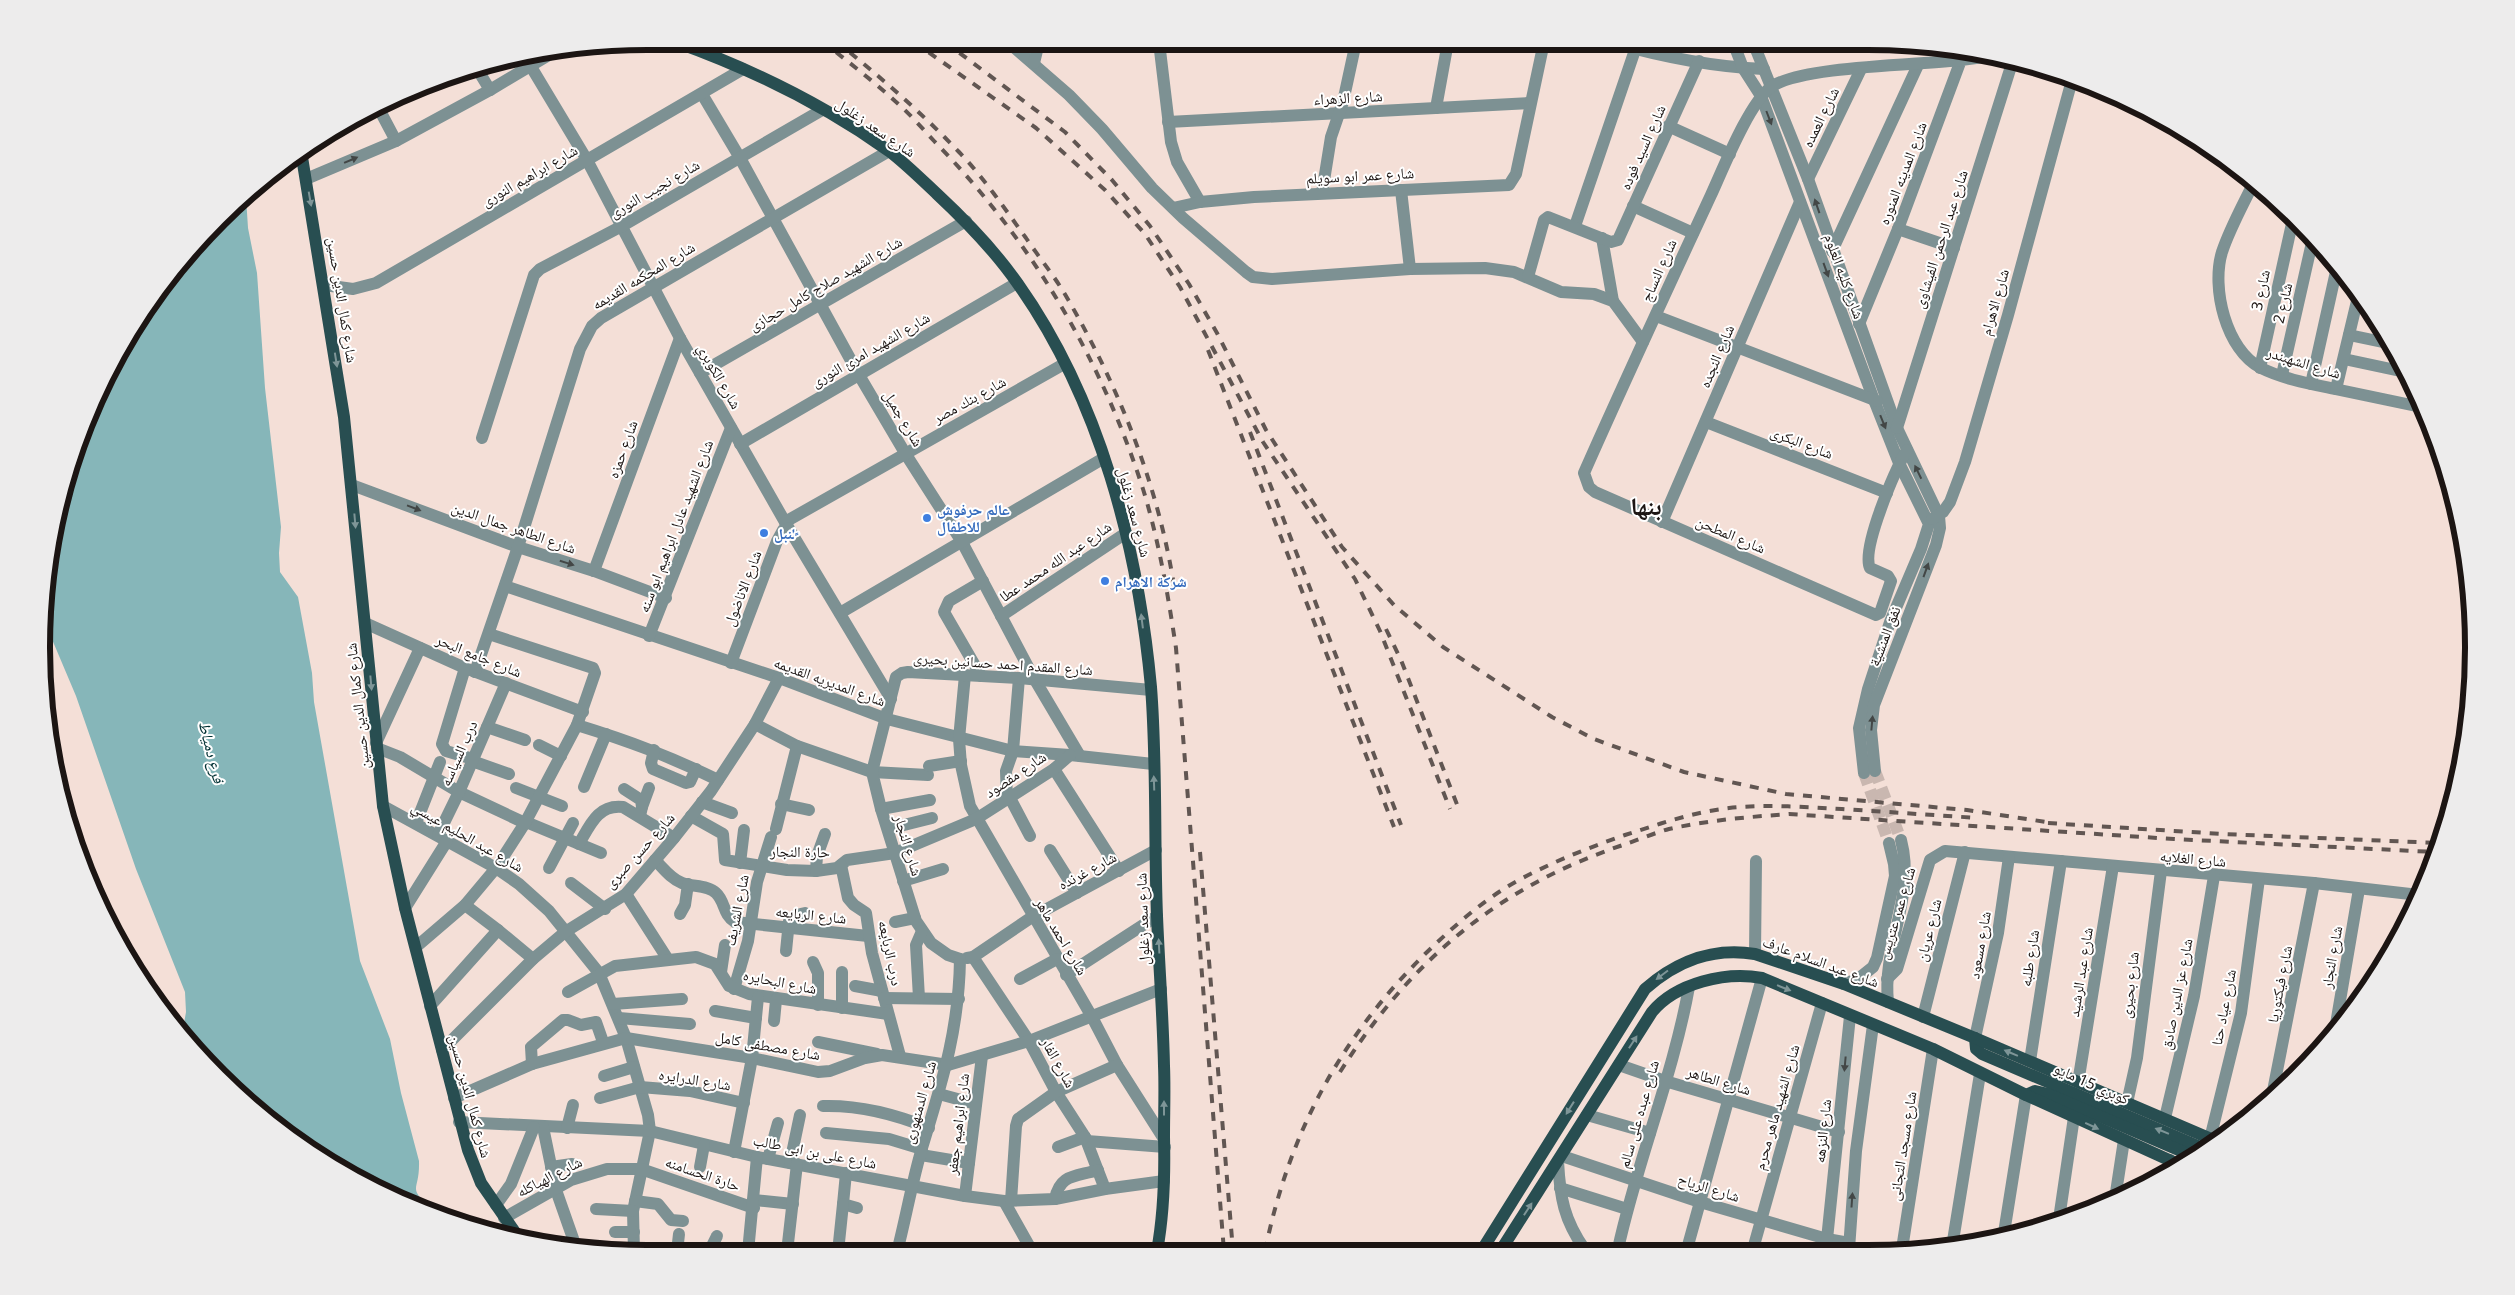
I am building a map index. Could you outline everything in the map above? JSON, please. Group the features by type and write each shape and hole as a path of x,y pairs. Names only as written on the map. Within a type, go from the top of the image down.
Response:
{"main road":[{"name":"شارع سعد زغلول","path":"697,50 744,68 780,85 888,151 966,221 1018,283 1050,335 1086,409 1104,458 1126,533 1140,602 1151,690 1157,916 1161,989 1164,1143 1162,1245"},
{"name":"شارع كمال الدين حسين","path":"303,160 324,285 352,485 383,806 405,908 459,1122 480,1183 513,1230"},
{"name":"شارع عبد السلام عارف","path":"1485,1245 1645,989 1667,971 1693,959 1717,953 1740,952 1755,954 1844,984 2030,1061 2074,1093 2127,1103 2165,1118 2205,1140"},
{"path":"1735,975 1730,961 1732,957 1740,952"},
{"path":"1693,959 1699,962 1702,967 1694,985"},
{"path":"1504,1245 1658,1006 1694,985 1735,975 1762,978 1933,1049 1980,1074 2124,1140 2169,1163"},
{"name":"كوبري 15 مايو","path":"1975,1038 1976,1049 1982,1054 2074,1093 2204,1140"},
{"name":"كوبري 15 مايو","path":"2026,1096 2031,1091 2074,1093 2187,1152"},
{"path":"1556,1130 1554,1136 1558,1142 1564,1144 1572,1140"},
{"path":"1534,1165 1544,1166 1548,1177"}],"street":[{"path":"1018,50 1034,63 1102,129 1152,188 1246,272 1261,278 1410,269 1485,268 1528,277 1561,292 1594,294 1613,301"},
{"path":"1034,63 1037,50"},
{"path":"1160,50 1168,122 1178,162 1200,202"},
{"path":"1322,193 1330,137 1339,114 1354,50"},
{"path":"1436,108 1447,50"},
{"path":"1530,103 1542,50"},
{"path":"1575,226 1635,50 1698,62 1764,69"},
{"name":"شارع كليه العلوم","path":"1736,50 1743,68 1760,96 1899,463 1933,519"},
{"name":"شارع كليه العلوم","path":"1756,50 1808,179 1887,403 1933,519"},
{"path":"1772,86 1797,78 1861,69 1970,59"},
{"path":"306,179 396,141 490,90 540,60"},
{"name":"شارع المدينه المنوره","path":"1859,324 1898,229 1961,60"},
{"name":"شارع السيد فوده","path":"1606,240 1620,237 1698,62"},
{"name":"شارع الكوبري","path":"530,65 587,160 680,338 730,428 891,699"},
{"path":"1832,250 1918,65"},
{"name":"شارع عبد الرحمن الفيشاوى","path":"1897,428 2011,67"},
{"name":"شارع ابراهيم النورى","path":"324,285 354,289 376,283 744,68"},
{"name":"شارع العمده","path":"1808,179 1861,69"},
{"path":"480,74 490,90"},
{"name":"شارع النساج","path":"1584,473 1730,154 1760,96 1772,86"},
{"name":"شارع الاهرام","path":"1933,519 1952,497 1965,462 2008,316 2070,86"},
{"name":"شارع جميل","path":"702,94 740,158 819,305 905,453 962,542 1075,755"},
{"name":"شارع الزهراء","path":"1168,122 1530,103"},
{"name":"شارع عمر ابو سويلم","path":"1173,208 1200,202 1322,193 1504,186 1511,183 1516,174 1530,103"},
{"name":"شارع نجيب النورى","path":"482,438 534,275 822,110"},
{"path":"381,113 396,141"},
{"path":"1668,126 1730,154"},
{"name":"شارع المحكمه القديمه","path":"509,774 446,751 442,744 470,670 489,634 585,336 600,318 772,220 888,151"},
{"name":"شارع الشهبندر","path":"2251,189 2222,253 2218,274 2219,296 2232,336 2260,368 2311,384 2414,405"},
{"path":"1402,190 1410,269"},
{"name":"شارع النجده","path":"1662,522 1800,202"},
{"path":"1633,206 1694,232"},
{"path":"1528,277 1544,220 1550,216 1606,240 1613,301 1643,342"},
{"name":"شارع الشهيد صلاح كامل حجازى","path":"700,373 966,221"},
{"name":"شارع 3","path":"2260,368 2291,226"},
{"path":"1898,229 1954,248"},
{"name":"شارع 2","path":"2282,375 2311,247"},
{"path":"2311,384 2335,276"},
{"name":"شارع الشهيد امرئ النورى","path":"740,444 1018,283"},
{"path":"2336,389 2349,335 2359,309"},
{"path":"1656,316 1737,349 1874,400 1887,403"},
{"path":"2349,335 2380,342"},
{"name":"شارع حمزه","path":"594,571 680,338"},
{"path":"2344,359 2396,370"},
{"name":"شارع بنك مصر","path":"786,525 905,453 1064,364"},
{"name":"شارع البكرى","path":"1706,422 1887,493"},
{"name":"شارع الشهيد عادل ابراهيم ابو سنه","path":"650,636 730,428"},
{"path":"1887,493 1899,463 1907,450"},
{"path":"840,613 1104,458"},
{"name":"شارع المطحن","path":"1584,473 1589,487 1594,492 1874,615 1880,613 1892,584 1888,576 1876,572 1867,562 1867,555 1887,493"},
{"name":"شارع الطاهر جمال الدين","path":"352,485 518,548 594,571 666,598"},
{"name":"نفق المنشية","path":"1870,772 1871,730 1874,705 1936,545 1940,528 1933,519"},
{"name":"شارع الاناضول","path":"731,663 777,541 786,525"},
{"name":"شارع عبد الله محمد عطا","path":"1001,616 1126,533"},
{"path":"981,676 944,612 949,601 983,580"},
{"name":"شارع المديريه القديمه","path":"505,586 779,678 887,719 1013,751 1075,755 1153,764"},
{"name":"شارع جامع البحر","path":"365,623 470,670 583,712"},
{"path":"416,947 464,905 496,868 526,823 583,712 595,673 593,668 489,634"},
{"path":"420,648 376,745 459,792 526,823 601,853"},
{"name":"شارع المقدم احمد حسانين بحيرى","path":"887,719 896,677 902,673 1019,678 1151,690"},
{"name":"شارع احمد ماهر","path":"965,675 959,738 967,795 976,819 1164,1143"},
{"name":"شارع حسن صبرى","path":"442,1050 533,959 564,932 605,909 626,894 674,838 718,780 754,724 779,678"},
{"path":"1019,678 1013,751 1006,771 1008,799 1030,836"},
{"name":"درب السياسه","path":"405,908 442,838 459,792 506,683"},
{"name":"شارع النجار","path":"887,719 872,772 881,809 915,918 922,932 931,943 948,955 960,960"},
{"path":"754,724 797,746 872,772 929,770 961,761"},
{"path":"577,725 654,750 718,780"},
{"path":"487,726 525,740"},
{"path":"584,787 606,734"},
{"path":"539,745 561,756"},
{"name":"شارع الشريف","path":"734,989 748,941 757,882 773,833 797,746"},
{"path":"654,750 651,763 653,770 686,783 690,782 696,769"},
{"name":"شارع مقصود","path":"895,853 976,819 1075,755"},
{"path":"416,823 440,762"},
{"path":"1054,769 1119,871"},
{"path":"516,788 562,806"},
{"path":"641,812 649,788"},
{"path":"624,789 640,800 641,812"},
{"path":"881,809 930,800"},
{"path":"702,802 732,814"},
{"path":"781,804 809,810"},
{"name":"شارع عبد الحليم عيسي","path":"383,806 496,868 534,896 549,911 564,932 599,973 614,1004 626,1038 646,1106 650,1131 634,1206 634,1245"},
{"path":"579,844 595,816 608,808 624,807 641,812 674,838"},
{"path":"691,816 723,834 725,860 740,862 744,830"},
{"path":"888,829 932,818"},
{"path":"549,868 573,822"},
{"path":"816,871 817,856 825,834"},
{"path":"1844,984 1867,974 1877,958 1895,876 1895,842 1906,867 1906,884 1887,979 1888,1002"},
{"path":"1050,850 1077,893"},
{"name":"شارع غرنده","path":"973,957 1032,917 1156,850"},
{"name":"شارع عمر عتريس","path":"1887,979 1897,969 1930,860 1945,852 1965,852"},
{"name":"شارع الغلايه","path":"1965,852 2214,876 2314,883 2411,894"},
{"name":"شارع عريان","path":"1923,1017 1965,852"},
{"name":"حارة النجار","path":"740,862 787,870 816,871 832,870 847,860 895,853"},
{"name":"شارع مسعود","path":"1975,1038 1996,942 2009,857"},
{"name":"شارع الربايعه","path":"655,860 674,878 688,884 712,890 718,894 729,918 735,922 868,936"},
{"path":"1755,954 1756,861"},
{"name":"شارع طلبه","path":"2030,1061 2060,861"},
{"name":"درب الربايعه","path":"840,865 848,898 854,905 866,913 868,936 900,1056"},
{"name":"شارع عبد الرشيد","path":"2074,1093 2113,866"},
{"path":"903,881 943,869"},
{"name":"شارع بحيرى","path":"2127,1103 2137,1058 2161,871"},
{"name":"شارع عز الدين صادق","path":"2165,1118 2194,996 2214,876"},
{"name":"شارع عياد حنا","path":"2213,1134 2241,1013 2259,879"},
{"path":"571,883 605,909"},
{"name":"شارع فيكتوريا","path":"2274,1085 2314,883"},
{"path":"680,914 685,905 688,884"},
{"name":"شارع النجار","path":"2337,1017 2359,889"},
{"path":"626,894 667,958"},
{"path":"464,905 533,959"},
{"path":"786,951 788,928 792,917 805,913"},
{"path":"1066,975 1157,916"},
{"path":"895,922 915,918"},
{"path":"430,1006 498,930"},
{"path":"919,998 916,945 922,932"},
{"path":"721,972 725,945"},
{"path":"960,960 973,957"},
{"name":"شارع الفار","path":"973,957 1029,1041 1056,1092 1086,1139 1104,1189"},
{"name":"شارع البحايره","path":"568,992 599,973 625,963 667,958 704,958 715,964 726,982 734,989 758,997 888,1014"},
{"path":"1020,979 1057,959"},
{"name":"شارع الدمنهورى","path":"899,1245 922,1152 948,1065 959,998 960,960"},
{"path":"812,962 818,973 818,1005"},
{"path":"842,972 842,1008"},
{"path":"1688,1245 1762,978"},
{"name":"شارع عبده على سالم","path":"1619,1245 1627,1209 1694,985"},
{"path":"855,986 883,995 919,998 959,998"},
{"name":"شارع مصطفى كامل","path":"454,1098 532,1064 603,1042 626,1038 752,1058 818,1072 830,1071 865,1058 882,1055 900,1056 948,1065 1029,1041 1161,989"},
{"path":"734,1152 752,1058 758,997"},
{"path":"614,1004 682,999"},
{"path":"774,1021 776,1000"},
{"name":"شارع الشهيد ماهر محرم","path":"1754,1245 1822,1003"},
{"path":"715,1011 756,1018"},
{"name":"شارع النزهه","path":"1827,1244 1850,1016"},
{"path":"618,1018 690,1024"},
{"path":"532,1064 531,1047 562,1020 581,1024 596,1022 603,1042"},
{"path":"1849,1245 1856,1151 1874,1025"},
{"path":"818,1042 882,1055"},
{"name":"شارع مسجد التجانى","path":"1903,1244 1933,1049"},
{"name":"شارع ابراهيم جعفر","path":"965,1196 982,1056"},
{"path":"1029,1245 1008,1201 1017,1122 1056,1092 1117,1064"},
{"name":"شارع الطاهر","path":"1619,1065 1665,1081 1839,1132"},
{"path":"604,1076 634,1066"},
{"path":"1953,1239 1980,1074"},
{"name":"شارع الدرايره","path":"600,1098 640,1087 690,1091 744,1104"},
{"path":"940,1094 976,1104"},
{"path":"2005,1229 2026,1096"},
{"path":"567,1128 573,1105"},
{"path":"823,1106 871,1110 908,1119 930,1128"},
{"path":"788,1245 793,1204 794,1163 800,1115"},
{"path":"1587,1115 1650,1133"},
{"path":"2060,1213 2074,1117"},
{"name":"شارع على بن ابى طالب","path":"459,1122 650,1131 763,1158 965,1196 1008,1201 1055,1199 1104,1189 1164,1181"},
{"path":"749,1245 754,1204 763,1158 778,1123"},
{"path":"538,1127 552,1167 556,1190 574,1240"},
{"path":"496,1205 511,1184 538,1127"},
{"path":"826,1133 889,1139 922,1152 969,1163"},
{"path":"1058,1147 1086,1139 1164,1143"},
{"path":"2116,1190 2124,1140"},
{"path":"700,1167 704,1145"},
{"path":"1560,1159 1560,1188 1572,1231 1582,1245"},
{"name":"شارع الرياح","path":"1560,1159 1761,1219 1827,1244"},
{"path":"552,1167 572,1164"},
{"name":"شارع الهياكله","path":"504,1218 571,1180 606,1169 641,1170"},
{"name":"حارة الحسامنه","path":"641,1170 754,1204 793,1204"},
{"path":"1055,1199 1058,1188 1064,1180 1098,1170"},
{"path":"838,1245 846,1173"},
{"path":"1560,1188 1627,1209"},
{"path":"596,1209 658,1204 671,1220 683,1221"},
{"path":"843,1204 857,1208"},
{"path":"615,1232 634,1232"},
{"path":"678,1245 679,1234"},
{"path":"712,1245 717,1236"}],"water":[{"name":"فرع دمياط","path":"247,205 248,228 257,273 265,388 281,527 280,572 298,597 312,673 314,702 360,961 390,1039 401,1093 419,1161 416,1188 425,1202 349,1165 284,1122 225,1070 184,1024 186,1012 185,992 136,869 76,696 50,635 51,608 61,531 82,455 95,419 112,383 130,349 151,316 173,284 198,254"}],"tunnel":[{"path":"1875,771 1901,840"},
{"path":"1864,773 1889,843"}],"railway":[{"path":"833,50 877,86 915,121 970,180 1032,260 1084,347 1126,440 1143,489 1158,548 1176,648 1224,1245"},
{"path":"847,50 915,109 968,162 986,183 1063,291 1100,360 1132,433 1157,509 1167,547 1174,586"},
{"path":"925,50 1036,128 1105,190 1145,234 1180,287 1263,442 1355,579 1380,631 1450,809"},
{"path":"956,50 1065,132 1112,180 1150,226 1189,284 1217,333 1266,430 1342,547 1394,605 1443,647 1552,717 1594,739 1684,772 1786,794 1967,810 2053,823"},
{"path":"1208,350 1394,827"},
{"path":"1250,432 1401,825"},
{"path":"1386,629 1401,660 1458,807"},
{"path":"1266,1245 1275,1208 1288,1167 1304,1127 1322,1090 1343,1054 1395,986 1425,954 1469,914 1504,888 1570,856 1625,835 1690,815 1729,808 1785,806 1978,818"},
{"path":"1340,1072 1367,1032 1427,962 1497,906 1536,883 1578,862 1669,829 1729,819 1789,814 2174,839 2429,852"},
{"path":"2048,823 2223,834 2432,843"},
{"path":"1200,852 1233,1245"}],"place":[{"name":"عالم حرفوش للاطفال","path":"927,518"},
{"name":"لنبل ً","path":"764,533"},
{"name":"شركة الاهرام","path":"1105,581"}],"district":[{"name":"بنها","path":"1646,505"}]}
